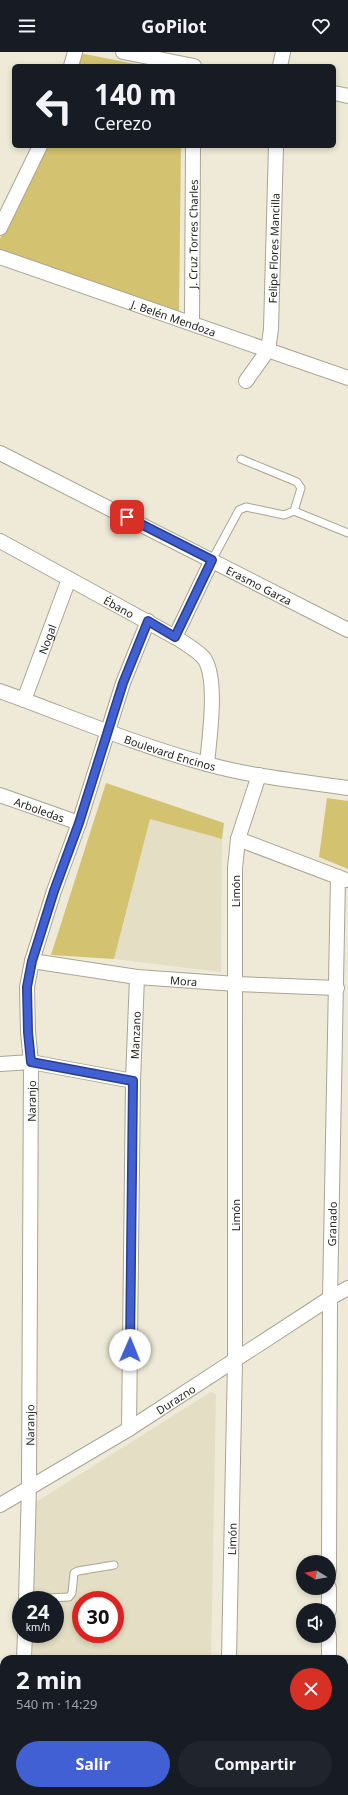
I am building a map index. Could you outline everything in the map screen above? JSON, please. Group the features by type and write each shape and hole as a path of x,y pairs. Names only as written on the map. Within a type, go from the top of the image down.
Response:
{"street":[{"path":"71,64 74,52"},
{"path":"123,52 183,64"},
{"path":"280,64 282,52"},
{"path":"336,93 348,96"},
{"path":"0,228 39,148"},
{"name":"J. Cruz Torres Charles","path":"192,148 192,323"},
{"name":"Felipe Flores Mancilla","path":"268,350 272,311 276,148"},
{"name":"J. Belén Mendoza","path":"0,257 348,378"},
{"path":"246,381 268,350"},
{"name":"Erasmo Garza","path":"0,453 348,630"},
{"name":"Ébano","path":"0,541 148,621 194,649 204,658 210,670 212,686 207,764"},
{"path":"175,637 212,560"},
{"name":"Nogal","path":"24,700 69,579"},
{"name":"Naranjo","path":"26,1591 30,1486 31,1062 28,1032 27,987 32,961 54,891 79,823 123,683 148,621"},
{"name":"Boulevard Encinos","path":"0,691 107,732 207,764 259,775 348,788"},
{"name":"Limón","path":"229,1655 235,1361 235,868 238,840 259,775"},
{"name":"Arboledas","path":"0,795 79,823"},
{"path":"238,840 343,879"},
{"name":"Granado","path":"329,1555 330,1298 337,988 343,879"},
{"name":"Mora","path":"32,961 137,977 236,984 337,988"},
{"name":"Manzano","path":"129,1428 133,1081 137,977"},
{"path":"0,1064 31,1062 133,1081"},
{"name":"Durazno","path":"0,1505 129,1428 235,1361 330,1298 348,1288"},
{"path":"24,1655 25,1643"},
{"path":"328,1655 329,1643"}],"lane":[{"path":"212,560 238,510 246,507 284,515 294,510 301,488 297,482 241,459"},
{"path":"294,510 348,533"},
{"path":"64,1597 70,1597 72,1593 74,1573 114,1565"}],"shaded area":[{"path":"79,53 136,64 76,64"},
{"path":"43,148 181,148 179,312 0,251 0,239"},
{"path":"106,783 224,823 222,839 150,819 114,959 51,955"},
{"path":"327,798 348,801 348,869 319,857"},
{"path":"150,819 222,839 221,972 114,959"},
{"path":"211,1392 216,1394 211,1655 33,1655 33,1643 64,1643 64,1591 34,1591 36,1502"}],"route":[{"path":"127,517 212,560 175,637 148,621 123,683 69,854 54,891 39,936 27,987 28,1032 31,1062 133,1081 130,1350"}]}
